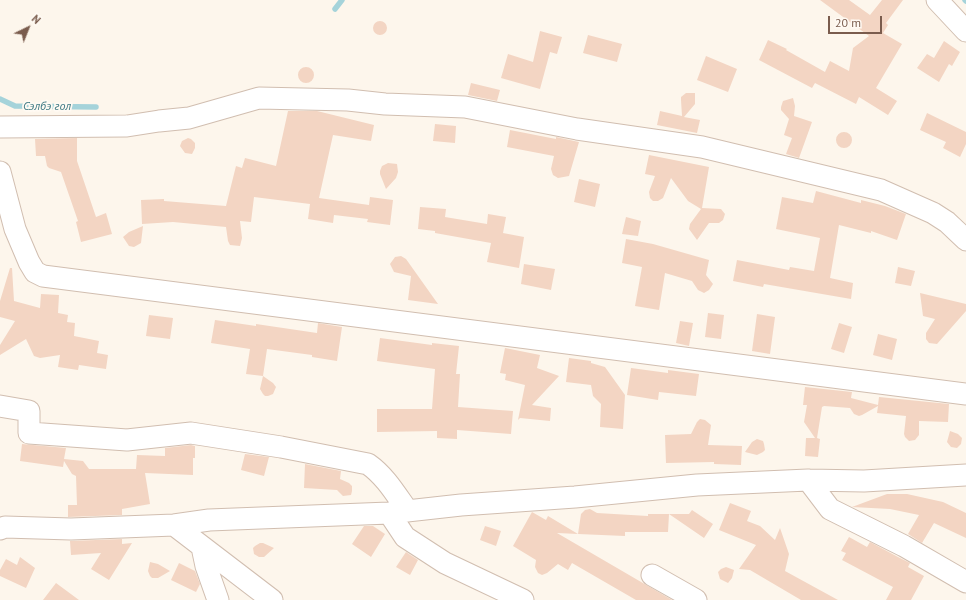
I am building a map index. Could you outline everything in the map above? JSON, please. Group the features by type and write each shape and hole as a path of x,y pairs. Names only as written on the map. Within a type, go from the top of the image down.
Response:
{"street":[{"path":"937,0 966,31"},
{"path":"0,127 127,126 189,118 258,98 348,100 385,104 465,107 577,128 702,147 881,190 933,213 947,222 966,240"},
{"path":"0,172 15,229 29,262 35,272 43,276 966,394"},
{"path":"0,406 29,411 29,433 127,440 191,433 282,447 368,464 379,472 388,482 406,537 444,563 523,600"},
{"path":"0,529 5,527 71,529 174,525 209,520 398,511 575,497 697,485 808,480 864,481 966,475"},
{"path":"808,480 830,509 904,546 966,582"},
{"path":"174,525 272,600"},
{"path":"202,547 206,566 218,600"},
{"path":"652,575 696,600"}],"building":[{"path":"820,0 849,0 870,15 882,0 903,0 886,23 888,25 883,33 902,44 876,88 897,101 888,115 859,97 856,104 815,83 812,88 759,60 768,40 787,49 786,50 825,72 830,61 849,71 853,48 869,36"},
{"path":"377,21 383,21 387,25 387,31 383,35 377,35 373,31 373,25"},
{"path":"540,31 562,37 557,54 550,52 540,89 501,78 508,54 533,62"},
{"path":"588,35 622,44 617,62 583,53"},
{"path":"944,41 960,52 952,66 949,64 939,82 917,68 927,54 934,58"},
{"path":"706,56 737,69 728,92 697,80"},
{"path":"306,67 312,69 314,75 312,81 306,83 300,81 298,75 300,69"},
{"path":"471,83 500,90 497,101 468,95"},
{"path":"686,93 695,93 695,104 684,117 700,120 697,133 657,125 660,111 682,116 681,97"},
{"path":"793,98 795,106 794,116 812,122 799,158 786,154 792,138 784,135 789,119 781,110 783,101"},
{"path":"288,111 317,111 374,125 371,141 333,135 319,198 369,205 370,197 393,200 390,225 367,222 368,219 334,215 333,223 308,219 310,204 254,197 251,222 240,221 242,238 240,246 230,245 226,227 173,222 142,224 141,200 164,199 164,201 226,206 236,166 242,168 245,158 276,166"},
{"path":"927,113 966,132 966,144 960,157 943,148 946,142 920,130"},
{"path":"435,124 456,126 455,143 433,141"},
{"path":"510,130 579,142 569,176 558,178 553,175 551,169 554,156 507,147"},
{"path":"841,132 847,132 852,137 850,146 847,148 841,148 836,143 836,137"},
{"path":"77,138 77,161 96,217 106,213 112,234 81,242 76,222 78,221 61,172 47,166 45,156 36,156 35,139"},
{"path":"188,138 195,143 195,148 192,154 185,153 180,146 182,141"},
{"path":"649,155 709,167 702,208 721,209 725,214 723,220 719,223 709,223 697,240 689,229 690,224 701,209 688,201 671,178 663,198 658,201 653,201 650,198 649,192 655,176 645,174"},
{"path":"388,163 397,164 398,172 396,178 386,189 380,171 382,166"},
{"path":"579,179 600,184 595,207 574,202"},
{"path":"816,191 861,203 861,200 885,206 906,214 897,240 871,231 871,233 839,225 830,278 853,283 851,299 764,284 763,287 733,281 737,260 789,270 790,267 814,271 820,238 776,229 782,197 813,203"},
{"path":"420,207 446,209 445,217 487,224 488,214 506,217 503,233 524,237 519,268 487,262 491,243 435,233 435,231 418,229"},
{"path":"626,217 641,221 638,236 622,234"},
{"path":"143,226 141,243 134,247 129,246 123,237 129,232"},
{"path":"626,239 653,244 709,260 706,275 713,284 709,290 704,293 698,290 692,281 665,273 659,310 635,306 642,267 622,263"},
{"path":"401,256 406,259 438,304 408,300 411,276 394,272 390,264 395,257"},
{"path":"524,264 555,269 551,290 521,284"},
{"path":"898,267 915,271 911,286 895,283"},
{"path":"10,268 12,268 14,301 40,308 41,294 59,295 58,313 68,315 67,322 75,323 74,336 99,341 97,353 108,355 106,369 79,365 78,370 58,367 60,355 40,358 34,356 26,339 0,355 0,345 15,321 0,317 0,301"},
{"path":"920,293 966,304 966,311 937,344 929,343 926,339 926,333 935,319 923,316"},
{"path":"708,313 724,315 721,339 705,337"},
{"path":"757,314 775,317 770,354 752,351"},
{"path":"149,315 173,318 170,339 146,336"},
{"path":"215,320 256,326 256,324 317,333 318,323 342,327 337,361 312,357 312,355 267,349 263,376 246,374 250,349 211,343"},
{"path":"680,321 693,323 689,346 676,343"},
{"path":"839,323 852,327 844,353 831,349"},
{"path":"878,334 897,339 892,360 873,355"},
{"path":"380,338 432,345 432,343 459,346 456,374 460,374 458,407 513,411 511,434 457,430 457,439 437,438 437,431 377,432 377,409 432,409 435,369 377,361"},
{"path":"505,348 540,355 537,368 559,376 532,405 551,408 550,421 520,418 518,420 525,385 505,380 506,374 500,373"},
{"path":"569,358 591,361 591,363 605,367 625,395 623,429 600,427 601,404 593,396 591,385 566,382"},
{"path":"631,368 668,373 668,370 699,374 696,396 659,392 658,400 627,395"},
{"path":"263,376 276,387 273,394 268,396 265,396 260,389"},
{"path":"805,387 852,392 851,398 878,405 879,397 949,404 948,422 919,421 919,435 915,440 909,441 904,434 906,416 877,413 878,406 859,416 854,414 850,408 824,406 822,407 817,438 820,439 818,457 805,456 806,438 815,438 804,422 807,405 803,405"},
{"path":"700,419 705,420 711,425 708,445 742,446 741,465 714,464 714,462 666,463 665,435 691,434"},
{"path":"950,431 958,434 962,438 961,444 957,448 951,447 947,442"},
{"path":"757,439 763,441 765,450 757,455 745,452 752,442"},
{"path":"22,444 66,448 64,459 83,461 89,469 136,469 137,455 165,456 165,448 191,445 195,446 193,475 145,473 150,504 122,509 122,515 68,517 68,505 77,505 76,476 72,474 64,461 63,467 20,461"},
{"path":"245,454 269,457 264,476 241,470"},
{"path":"305,464 341,471 340,479 352,486 351,495 343,496 337,490 304,488"},
{"path":"887,494 907,494 943,502 966,513 966,538 934,523 922,543 908,534 919,515 890,509 852,507"},
{"path":"730,503 751,511 747,521 760,526 775,540 780,528 789,554 785,571 838,600 801,600 750,570 739,569 756,545 719,530"},
{"path":"590,509 597,513 648,516 648,514 669,514 668,532 625,532 625,536 578,534 581,514 585,510"},
{"path":"692,510 713,524 704,538 669,514 689,514"},
{"path":"532,512 546,520 548,516 578,534 557,533 672,600 636,600 572,563 568,570 558,564 547,573 542,575 538,573 535,567 536,560 513,546"},
{"path":"364,526 373,526 385,534 371,557 352,544"},
{"path":"485,526 501,531 496,546 480,540"},
{"path":"849,537 867,547 870,542 910,563 908,567 924,576 911,600 886,600 893,587 842,560 846,553 841,551"},
{"path":"122,539 122,544 132,543 109,580 91,569 101,553 71,555 70,541"},
{"path":"260,543 274,548 264,557 259,557 254,554 253,548"},
{"path":"406,552 418,560 410,575 396,567"},
{"path":"20,557 35,568 26,588 0,576 0,570 6,559 17,565"},
{"path":"150,562 158,564 170,571 158,578 152,578 148,571"},
{"path":"179,563 195,571 200,584 196,592 171,580"},
{"path":"726,567 734,570 732,578 728,583 720,579 718,572"},
{"path":"56,583 79,600 43,600"}],"waterway":[{"name":"Сэлбэ гол","path":"335,9 342,0"},
{"name":"Сэлбэ гол","path":"0,99 15,106 96,107"}]}
